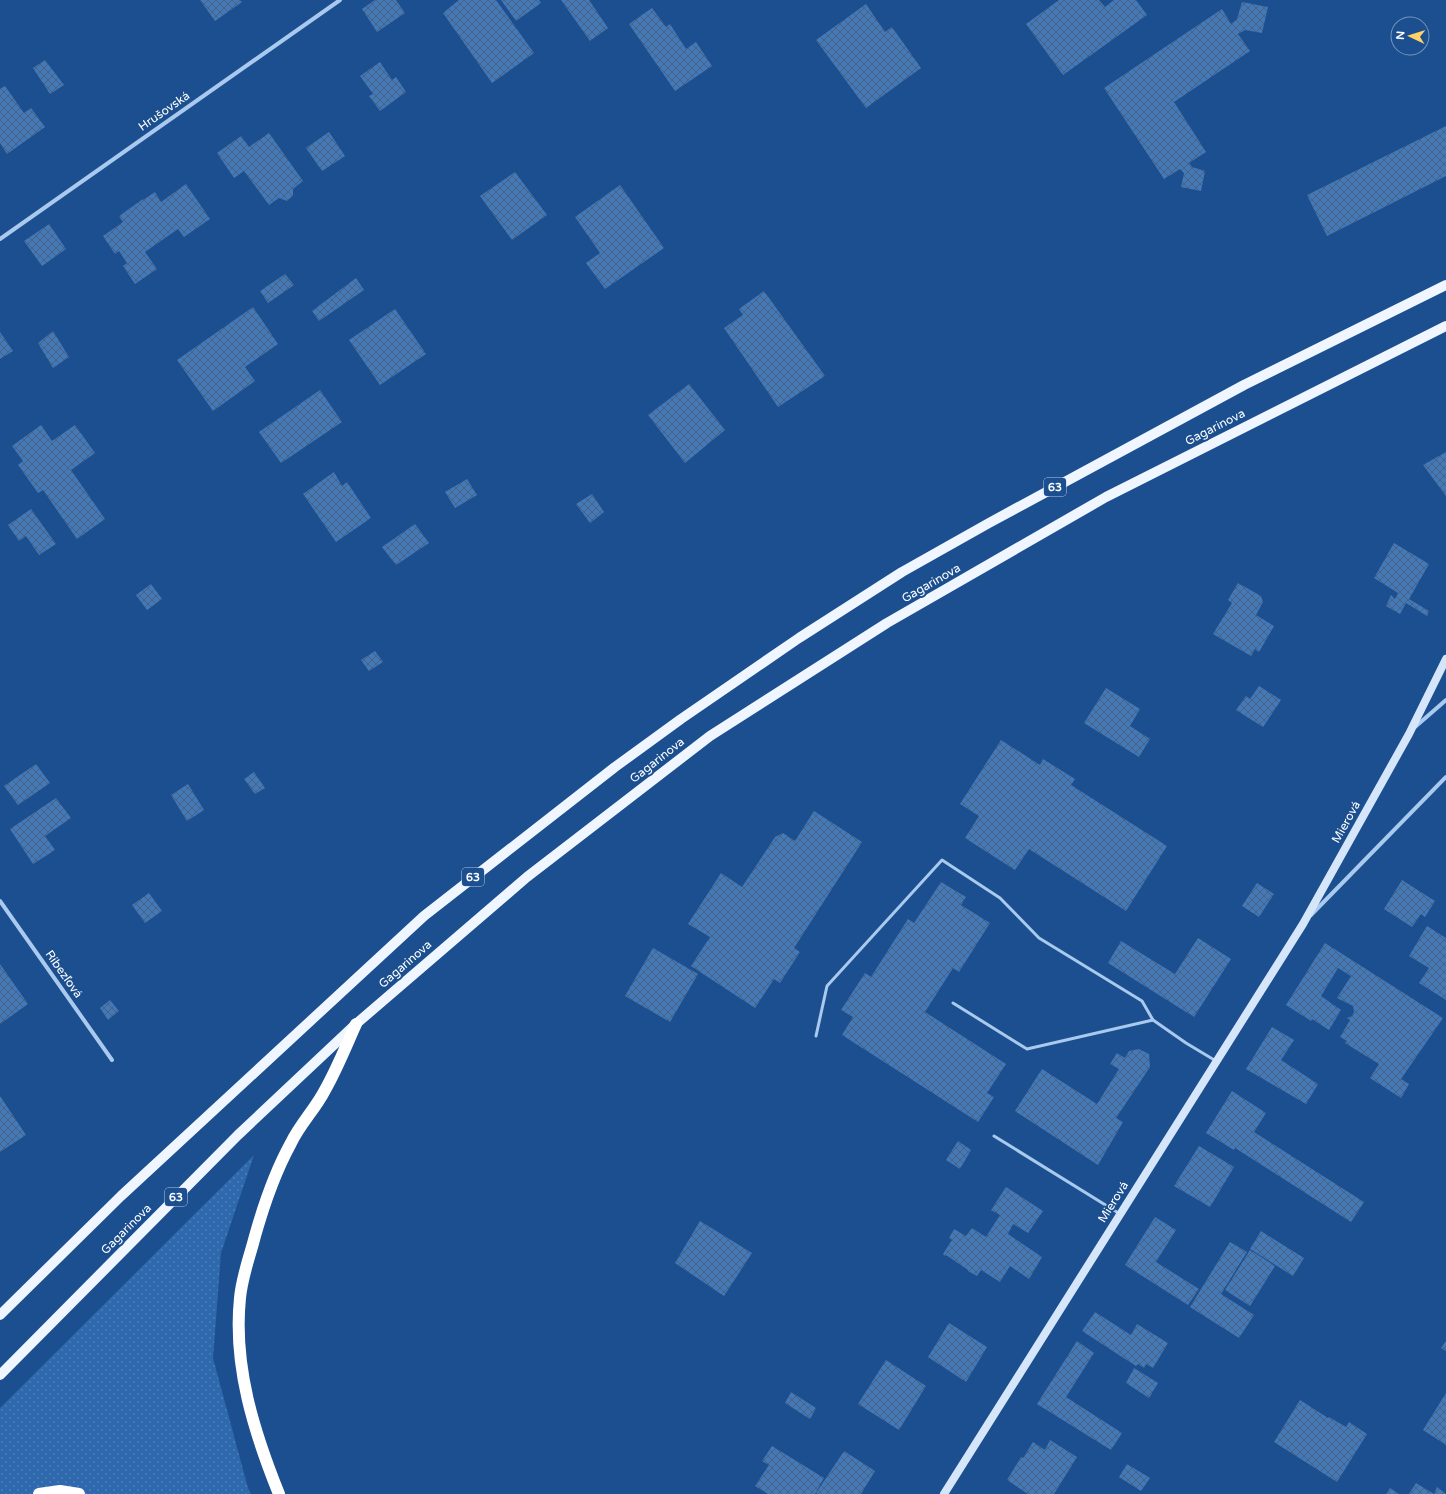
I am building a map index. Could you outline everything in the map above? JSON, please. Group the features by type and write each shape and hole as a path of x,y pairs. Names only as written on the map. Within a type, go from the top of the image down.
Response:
{"highway":[{"path":"279,1494 262,1452 252,1418 243,1372 238,1323 240,1296 244,1274 258,1224 278,1170 291,1143 325,1091 356,1024"},
{"path":"39,1494 60,1491 79,1494"}],"main road":[{"name":"Gagarinova","path":"0,1315 127,1190 424,916 577,796 681,719 799,638 902,572 989,523 1244,385 1446,285"},
{"name":"Gagarinova","path":"0,1375 238,1134 356,1024 527,877 716,732 887,623 1106,497 1446,326"}],"street":[{"name":"Hrušovská","path":"0,239 340,0"},
{"name":"Mierová","path":"944,1494 1303,924 1410,731 1446,660"},
{"name":"Mierová","path":"1410,731 1446,700"},
{"name":"Mierová","path":"1303,924 1446,777"},
{"name":"Ríbezľová","path":"0,901 112,1060"}],"lane":[{"path":"816,1036 826,986 942,860 1000,898 1040,938 1142,1001 1153,1020 1186,1043 1216,1061"},
{"path":"953,1003 1027,1049 1153,1020"},
{"path":"994,1136 1120,1214"}],"shaded area":[{"path":"254,1155 221,1253 213,1358 248,1488 251,1494 0,1494 0,1408"}],"building":[{"path":"200,0 240,0 242,2 215,21"},
{"path":"375,0 396,0 405,13 377,32 362,9"},
{"path":"459,0 496,0 534,53 492,83 443,13"},
{"path":"501,0 539,0 541,3 516,21"},
{"path":"561,0 589,0 608,28 590,41"},
{"path":"1059,0 1099,0 1105,7 1114,0 1136,0 1147,15 1063,75 1026,24"},
{"path":"1242,2 1268,7 1262,33 1245,30 1238,34 1250,51 1174,102 1206,152 1189,163 1192,167 1205,171 1201,191 1181,187 1184,173 1180,169 1164,179 1104,88 1222,9 1231,24 1237,19"},
{"path":"866,4 885,32 892,27 921,68 866,108 816,40"},
{"path":"652,8 666,27 670,24 686,49 696,42 712,66 675,91 629,24"},
{"path":"45,60 64,85 50,94 33,68"},
{"path":"380,62 392,80 396,77 406,92 380,111 369,96 373,94 360,76"},
{"path":"5,86 24,113 31,108 45,127 7,154 0,143 0,89"},
{"path":"1446,126 1446,176 1327,236 1307,195"},
{"path":"329,132 345,156 322,171 306,148"},
{"path":"269,133 303,181 293,189 293,196 287,201 279,198 269,205 244,171 234,178 217,153 241,136 249,147"},
{"path":"515,172 547,215 512,240 480,196"},
{"path":"186,184 210,219 184,237 178,229 145,252 157,269 135,284 123,266 127,263 119,251 115,254 103,236 123,222 119,216 143,199 155,192 161,202"},
{"path":"620,185 664,248 605,289 586,263 600,253 575,217"},
{"path":"49,224 66,249 42,266 24,241"},
{"path":"285,274 294,285 268,303 260,291"},
{"path":"356,278 364,290 319,321 312,311"},
{"path":"764,291 825,376 778,407 724,328 743,315 739,309"},
{"path":"253,307 278,344 245,367 255,381 213,411 177,360"},
{"path":"395,309 426,354 380,385 349,340"},
{"path":"53,331 69,357 53,368 38,343"},
{"path":"0,332 13,351 0,359"},
{"path":"689,384 725,430 685,463 648,415"},
{"path":"320,390 342,422 281,463 259,432"},
{"path":"41,425 52,441 75,425 95,453 71,470 105,519 77,539 43,490 38,493 18,465 23,461 12,446"},
{"path":"1446,452 1446,496 1423,465"},
{"path":"334,472 342,486 347,482 371,518 336,542 303,494"},
{"path":"467,479 477,495 455,508 445,492"},
{"path":"592,494 604,512 590,523 576,504"},
{"path":"31,509 56,544 39,555 26,536 19,541 8,525"},
{"path":"415,524 429,543 396,565 382,547"},
{"path":"1394,543 1429,564 1409,599 1429,611 1427,616 1406,603 1400,614 1386,606 1391,595 1395,599 1398,593 1374,578"},
{"path":"1238,583 1261,596 1263,602 1256,615 1274,626 1259,652 1255,649 1251,656 1213,634 1232,603 1228,600"},
{"path":"151,584 162,599 147,610 136,595"},
{"path":"375,651 383,662 369,671 361,660"},
{"path":"1259,686 1281,700 1263,727 1236,710 1246,696 1250,699"},
{"path":"1106,688 1140,709 1130,726 1150,739 1139,757 1084,723"},
{"path":"1001,740 1040,765 1043,759 1075,779 1071,785 1167,846 1126,911 1029,849 1015,870 965,838 979,816 960,804"},
{"path":"36,764 50,783 18,805 4,786"},
{"path":"254,772 265,788 255,794 244,779"},
{"path":"188,784 204,810 187,821 171,795"},
{"path":"56,798 71,818 45,836 55,850 33,864 10,829"},
{"path":"814,811 862,842 794,948 800,952 780,983 774,979 755,1008 691,966 710,937 688,924 721,873 742,887 775,837 783,833 795,841"},
{"path":"1402,880 1435,901 1425,917 1421,914 1412,927 1384,909"},
{"path":"941,882 966,897 961,905 990,923 959,972 953,968 925,1012 1006,1064 987,1093 994,1097 978,1122 842,1035 853,1017 841,1010 865,973 871,977 908,919 914,923"},
{"path":"1257,883 1274,894 1259,917 1242,906"},
{"path":"149,893 162,911 145,923 132,905"},
{"path":"1427,926 1446,938 1446,1000 1419,983 1429,968 1409,956"},
{"path":"1198,938 1231,959 1194,1017 1108,963 1121,941 1175,974"},
{"path":"1325,943 1443,1018 1401,1079 1409,1084 1401,1098 1370,1078 1379,1064 1345,1043 1347,1041 1340,1037 1350,1020 1347,1018 1352,1016 1354,1012 1353,1006 1337,998 1351,976 1338,968 1321,996 1341,1010 1329,1030 1312,1019 1311,1021 1286,1005"},
{"path":"653,948 698,974 670,1022 625,996"},
{"path":"0,964 28,1004 0,1024"},
{"path":"110,1000 119,1011 108,1020 100,1008"},
{"path":"1272,1027 1294,1040 1281,1060 1318,1084 1306,1104 1246,1069"},
{"path":"1139,1049 1149,1054 1150,1067 1116,1118 1123,1122 1098,1165 1015,1111 1042,1069 1097,1104 1119,1069 1110,1064 1117,1053 1125,1058 1129,1051"},
{"path":"1232,1091 1266,1113 1254,1132 1364,1202 1351,1222 1235,1148 1234,1150 1206,1133"},
{"path":"0,1096 26,1135 0,1152"},
{"path":"958,1141 971,1150 960,1169 946,1160"},
{"path":"1199,1146 1234,1167 1210,1207 1174,1186"},
{"path":"1006,1187 1043,1211 1028,1233 1013,1224 1008,1234 1042,1257 1029,1279 1010,1266 1000,1282 981,1270 977,1276 943,1254 952,1240 949,1238 954,1229 966,1236 972,1228 986,1237 1000,1215 991,1210"},
{"path":"1155,1217 1176,1230 1156,1262 1199,1289 1188,1305 1125,1265"},
{"path":"700,1221 752,1253 724,1296 675,1263"},
{"path":"1261,1231 1304,1258 1293,1276 1250,1249"},
{"path":"1230,1242 1247,1252 1221,1294 1254,1315 1239,1338 1190,1307"},
{"path":"1250,1250 1275,1266 1250,1306 1225,1290"},
{"path":"1095,1312 1131,1335 1137,1324 1168,1343 1153,1368 1146,1364 1144,1368 1138,1364 1136,1366 1082,1331"},
{"path":"949,1323 987,1347 966,1382 928,1357"},
{"path":"1077,1341 1094,1353 1066,1397 1122,1433 1111,1450 1037,1404"},
{"path":"1446,1341 1446,1351 1441,1348"},
{"path":"886,1360 926,1386 899,1430 858,1404"},
{"path":"1134,1368 1158,1383 1149,1398 1126,1383"},
{"path":"791,1392 816,1408 810,1419 785,1403"},
{"path":"1446,1393 1446,1445 1423,1430"},
{"path":"1300,1400 1328,1418 1329,1417 1346,1427 1349,1422 1367,1434 1337,1482 1274,1442"},
{"path":"1050,1440 1077,1457 1054,1494 1028,1494 1007,1480 1021,1457 1023,1458 1033,1442 1045,1450"},
{"path":"772,1446 824,1478 815,1494 768,1494 755,1486 769,1465 762,1461"},
{"path":"844,1451 875,1471 861,1494 816,1493"},
{"path":"1127,1464 1150,1478 1141,1491 1119,1477"},
{"path":"1416,1483 1434,1494 1409,1494"},
{"path":"1437,1487 1446,1494 1434,1494"},
{"path":"1390,1488 1399,1494 1386,1494"}]}
